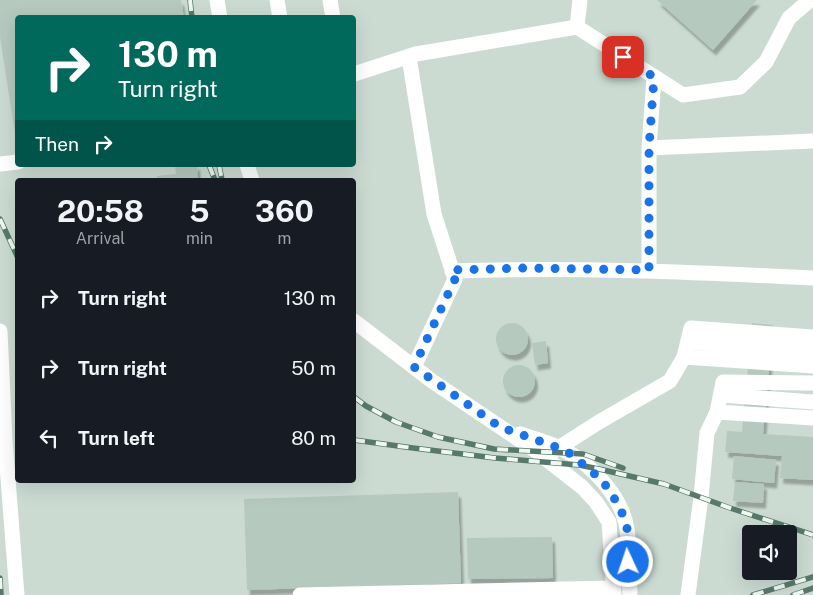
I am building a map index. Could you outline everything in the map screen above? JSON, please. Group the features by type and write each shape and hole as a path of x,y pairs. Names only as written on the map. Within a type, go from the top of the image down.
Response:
{"lane":[{"path":"217,0 220,15"},
{"path":"277,0 280,15"},
{"path":"330,0 332,15"},
{"path":"576,27 580,0"},
{"path":"356,73 409,57 576,27 682,94 740,87 766,62 789,18 810,0"},
{"path":"409,57 434,214 455,279 414,367"},
{"path":"649,270 649,148 654,77"},
{"path":"649,148 813,141"},
{"path":"0,164 15,162"},
{"path":"452,270 526,268 649,270 813,278"},
{"path":"300,595 614,591 609,522 596,502 582,487 544,457 414,367 356,323"},
{"path":"544,457 599,422 670,381 686,349 691,328 813,337"},
{"path":"0,331 18,595"},
{"path":"686,349 813,352"},
{"path":"686,349 813,366"},
{"path":"688,595 707,433 717,412 723,382 813,383"},
{"path":"721,395 813,402"},
{"path":"717,412 813,418"},
{"path":"500,427 569,453 602,480 620,507 627,528 630,595"}],"shaded area":[{"path":"0,0 813,0 813,595 0,595"}],"building":[{"path":"0,0 181,0 184,15 15,15 15,134 0,37"},
{"path":"657,0 757,0 713,50"},
{"path":"175,167 197,167 198,178 157,178 157,176 176,174"},
{"path":"512,323 518,324 523,328 527,333 527,345 523,350 518,354 512,355 506,354 501,350 497,345 496,339 497,333 501,328 506,324"},
{"path":"752,323 773,325 763,434 813,437 813,480 780,478 782,456 725,452 727,431 742,432"},
{"path":"546,341 548,363 535,365 532,343"},
{"path":"519,365 525,366 530,370 534,375 534,387 530,392 525,396 519,397 513,396 508,392 504,387 503,381 504,375 508,370 513,366"},
{"path":"734,456 776,460 774,483 732,479"},
{"path":"735,482 764,484 763,503 733,501"},
{"path":"458,492 461,583 247,590 244,499"},
{"path":"552,537 553,578 468,579 467,538"}],"railway":[{"path":"190,0 192,15"},
{"path":"210,167 214,178"},
{"path":"219,167 222,178"},
{"path":"0,219 15,252"},
{"path":"356,398 396,422 438,437 494,449 583,454 623,468"},
{"path":"356,440 495,458 579,465 599,469 664,484 813,535"},
{"path":"753,595 813,577"},
{"path":"0,578 1,595"},
{"path":"793,595 813,588"}],"route":[{"path":"623,57 654,77 649,148 649,270 526,268 452,270 455,279 414,367 500,427 569,453 602,480 620,507 627,528 628,562"}]}
